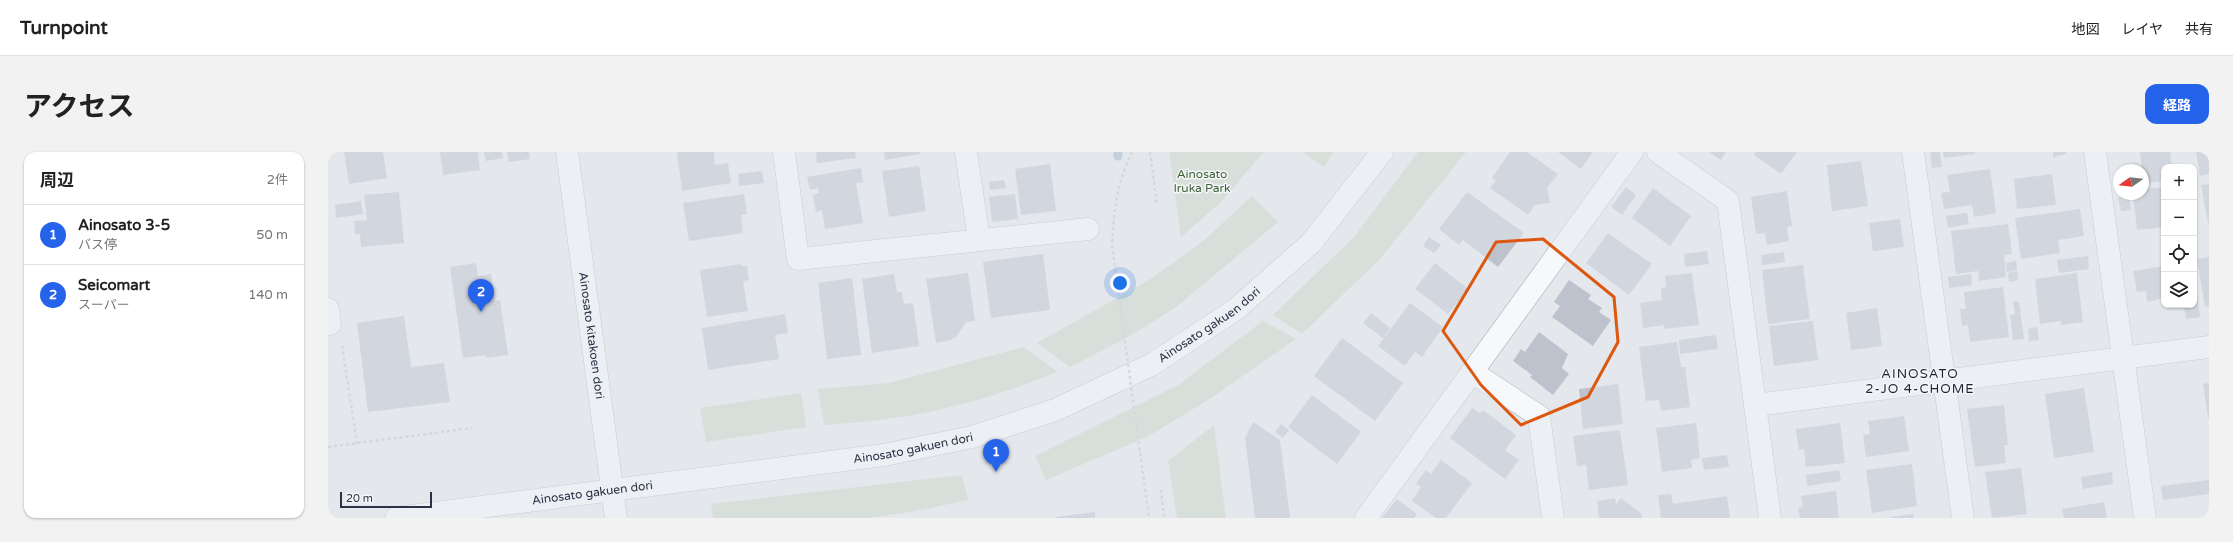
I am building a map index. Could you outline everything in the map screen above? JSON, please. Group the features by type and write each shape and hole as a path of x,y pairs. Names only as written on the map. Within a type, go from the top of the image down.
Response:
{"street":[{"name":"Ainosato kitakoen dori","path":"567,152 616,518"},
{"path":"784,152 798,259 1088,229"},
{"path":"966,152 978,240"},
{"name":"Ainosato gakuen dori","path":"396,518 884,455 972,437 1055,410 1151,365 1235,310 1311,243 1382,152"},
{"path":"1366,518 1632,152"},
{"path":"1658,152 1728,201 1770,518"},
{"path":"1913,152 1963,518"},
{"path":"2095,152 2124,357 2144,518"},
{"path":"328,309 330,324 328,324"},
{"path":"1755,405 2209,347"},
{"path":"1472,372 1538,416 1553,518"}],"path":[{"path":"1132,152 1121,175 1115,202 1112,246 1149,518"},
{"path":"1150,152 1158,205"},
{"path":"342,344 357,444"},
{"path":"328,447 472,428"},
{"path":"1161,490 1164,518"}],"highlighted area":[{"path":"1543,239 1614,297 1618,342 1588,397 1521,425 1481,385 1443,331 1496,242"}],"green space":[{"name":"Ainosato Iruka Park","path":"1169,152 1264,152 1220,203 1181,237"},
{"path":"1303,152 1334,152 1324,167"},
{"path":"1418,152 1466,152 1381,258 1302,334 1273,315 1354,237"},
{"path":"1252,196 1278,222 1176,307 1130,336 1070,367 1037,343 1149,280 1202,242"},
{"path":"1263,321 1296,339 1208,400 1147,437 1046,480 1035,456 1178,385"},
{"path":"1024,347 1058,372 998,394 914,415 824,425 818,389 889,383"},
{"path":"801,393 806,427 706,442 700,408"},
{"path":"1214,425 1226,518 1177,518 1168,461"},
{"path":"962,475 968,500 916,511 869,518 713,518 711,504"}],"building":[{"path":"344,152 383,152 387,178 349,184"},
{"path":"440,152 478,152 480,170 443,175"},
{"path":"484,152 502,152 503,158 486,161"},
{"path":"507,152 529,152 530,159 509,162"},
{"path":"677,152 714,152 715,165 728,163 731,183 682,191"},
{"path":"816,152 855,152 856,158 817,163"},
{"path":"884,152 920,152 920,154 885,160"},
{"path":"1510,152 1527,152 1558,174 1547,188 1550,203 1535,205 1528,215 1490,188 1496,180 1492,178"},
{"path":"1558,152 1593,152 1581,169"},
{"path":"1709,152 1726,152 1721,160"},
{"path":"1756,152 1797,152 1781,174 1754,155"},
{"path":"1930,152 1940,152 1942,167 1932,168"},
{"path":"1943,152 1975,152 1975,154 1944,158"},
{"path":"2053,152 2066,152 2066,154 2053,157"},
{"path":"2140,152 2170,152 2172,164 2161,164 2161,181 2149,182 2149,164 2142,164"},
{"path":"2196,152 2209,152 2209,174 2200,176"},
{"path":"1861,161 1868,206 1832,211 1827,165"},
{"path":"1050,164 1056,211 1021,215 1015,169"},
{"path":"919,166 926,211 889,217 882,171"},
{"path":"861,168 863,182 856,183 863,223 825,229 822,210 816,212 813,195 819,193 818,188 810,190 807,177"},
{"path":"1990,169 1996,213 1974,217 1972,205 1944,209 1941,193 1950,192 1947,175"},
{"path":"762,171 764,183 739,186 738,174"},
{"path":"2052,174 2056,205 2017,209 2014,179"},
{"path":"1004,180 1006,188 990,190 989,182"},
{"path":"2209,184 2209,223 2208,223 2201,185"},
{"path":"1626,187 1636,195 1622,215 1611,207"},
{"path":"2161,187 2161,227 2137,230 2134,200 2149,200 2149,188"},
{"path":"1653,188 1691,216 1670,246 1632,218"},
{"path":"1787,191 1792,226 1787,227 1789,241 1767,245 1765,233 1756,234 1751,197"},
{"path":"399,192 404,243 361,247 360,234 355,234 354,221 367,220 364,195"},
{"path":"1467,192 1524,233 1498,267 1463,240 1459,245 1439,229"},
{"path":"744,194 747,214 741,215 743,233 689,241 683,203"},
{"path":"1015,194 1018,219 992,222 989,197"},
{"path":"2119,200 2130,200 2131,210 2121,211"},
{"path":"361,201 363,214 336,218 335,205"},
{"path":"2080,209 2084,236 2058,240 2060,253 2021,259 2015,218"},
{"path":"1967,213 1969,224 1948,228 1946,216"},
{"path":"1900,219 1904,247 1873,251 1869,223"},
{"path":"2008,224 2012,254 2004,255 2006,277 1979,281 1978,271 1956,274 1951,231"},
{"path":"1608,233 1652,264 1629,295 1586,263"},
{"path":"1429,237 1441,245 1434,253 1423,246"},
{"path":"1707,251 1709,264 1685,267 1684,254"},
{"path":"1784,252 1785,262 1762,265 1761,255"},
{"path":"1043,254 1050,310 991,318 983,262"},
{"path":"2088,256 2089,269 2059,273 2057,260"},
{"path":"2209,257 2209,306 2205,307 2197,259"},
{"path":"2016,261 2017,270 2007,272 2006,263"},
{"path":"476,263 478,276 491,274 495,301 500,300 508,355 486,358 486,355 463,358 450,267"},
{"path":"1435,263 1468,289 1448,314 1415,289"},
{"path":"741,264 741,266 747,266 749,280 743,281 748,311 707,317 700,270"},
{"path":"1803,265 1810,319 1768,324 1762,270"},
{"path":"2161,266 2161,299 2147,302 2146,291 2137,292 2133,271"},
{"path":"2017,271 2018,280 2009,282 2008,273"},
{"path":"968,273 975,321 966,322 956,337 948,341 936,343 926,279"},
{"path":"1692,273 1699,325 1664,329 1664,325 1643,328 1640,303 1662,300 1661,288 1666,287 1665,276"},
{"path":"2077,273 2083,322 2061,325 2061,321 2040,324 2035,279"},
{"path":"894,274 897,292 902,292 904,304 913,303 919,346 872,353 862,279"},
{"path":"1971,274 1972,285 1949,288 1948,277"},
{"path":"852,278 861,355 827,359 818,283"},
{"path":"1569,280 1591,295 1588,299 1602,308 1599,312 1611,320 1593,346 1552,317 1560,306 1554,302"},
{"path":"2003,287 2009,337 1970,342 1968,325 1962,326 1960,309 1966,309 1964,292"},
{"path":"2197,293 2200,317 2186,319 2184,308 2197,308"},
{"path":"2013,302 2019,302 2024,339 2013,340 2010,315 2015,314"},
{"path":"1410,303 1443,327 1422,357 1415,352 1405,366 1378,346"},
{"path":"1877,308 1882,346 1851,350 1846,313"},
{"path":"1371,313 1390,328 1383,338 1363,323"},
{"path":"785,314 788,333 775,335 779,359 708,370 702,328"},
{"path":"404,316 411,367 444,363 450,402 368,412 357,323"},
{"path":"1813,321 1818,360 1774,366 1769,326"},
{"path":"2037,327 2039,340 2029,341 2028,329"},
{"path":"1539,332 1568,354 1562,368 1569,374 1553,395 1530,377 1532,375 1513,361 1521,349 1525,352"},
{"path":"1716,335 1718,349 1680,354 1679,340"},
{"path":"1342,338 1403,383 1375,421 1314,376"},
{"path":"1677,342 1681,367 1685,367 1690,407 1661,411 1659,400 1646,401 1639,347"},
{"path":"2209,383 2209,418 2208,418 2203,384"},
{"path":"1618,384 1623,424 1583,429 1579,389"},
{"path":"2084,388 2094,452 2054,458 2045,394"},
{"path":"1312,395 1361,432 1337,464 1288,427"},
{"path":"2004,405 2008,445 2004,445 2006,463 1975,467 1967,409"},
{"path":"1472,408 1480,413 1483,410 1516,435 1505,450 1519,460 1505,479 1450,438"},
{"path":"1904,416 1909,451 1866,457 1863,435 1870,434 1868,421"},
{"path":"1253,422 1280,440 1290,518 1255,518 1245,438"},
{"path":"1696,423 1700,458 1691,460 1692,468 1662,472 1656,428"},
{"path":"1840,423 1845,463 1806,467 1804,449 1799,450 1796,429"},
{"path":"1281,424 1289,430 1283,438 1275,432"},
{"path":"1620,430 1628,485 1589,490 1586,465 1577,466 1573,436"},
{"path":"1727,455 1729,467 1704,470 1702,458"},
{"path":"1441,460 1472,483 1446,518 1436,518 1412,501 1421,487 1416,484 1426,470 1431,474"},
{"path":"1912,464 1917,506 1872,513 1866,470"},
{"path":"2021,468 2027,514 1992,518 1985,472"},
{"path":"1839,470 1841,481 1807,486 1806,475"},
{"path":"2112,472 2113,484 2083,489 2081,477"},
{"path":"2209,480 2209,494 2163,500 2161,486"},
{"path":"1836,491 1839,518 1800,518 1798,508 1803,507 1801,496"},
{"path":"1671,494 1673,504 1727,496 1730,518 1661,518 1658,495"},
{"path":"1615,498 1616,504 1621,498 1641,513 1642,518 1599,518 1597,501"},
{"path":"1397,499 1417,514 1414,518 1382,518"},
{"path":"2104,502 2107,518 2064,518 2062,509"},
{"path":"1095,512 1095,518 1056,518 1056,517"},
{"path":"1913,514 1914,518 1891,518 1891,517"}],"place":[{"name":"Seicomart","path":"481,312"},
{"name":"Ainosato 3-5","path":"996,472"}],"district":[{"name":"AINOSATO 2-JO 4-CHOME","path":"1920,380"}]}
